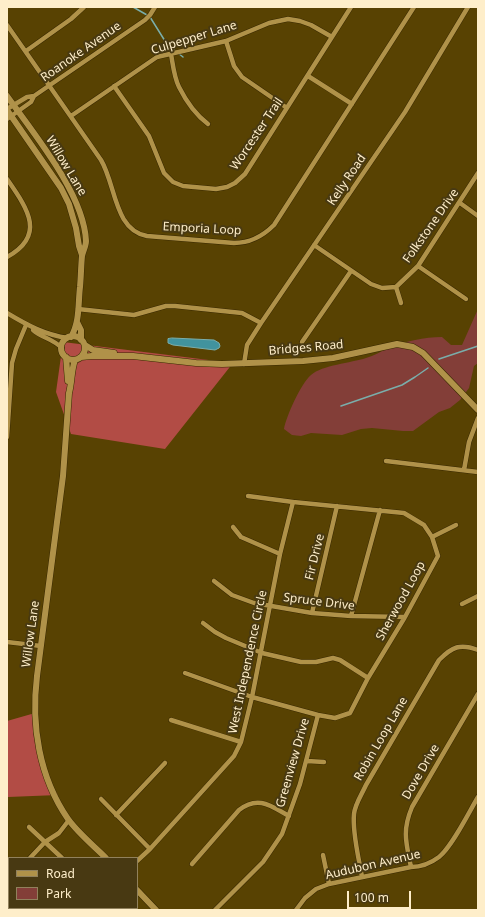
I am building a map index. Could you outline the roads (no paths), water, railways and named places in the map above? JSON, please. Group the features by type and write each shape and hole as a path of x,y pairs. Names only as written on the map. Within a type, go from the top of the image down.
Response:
{"street":[{"path":"26,51 71,19 84,7"},
{"name":"Roanoke Avenue","path":"7,110 13,104 28,97 34,96 145,20 155,7"},
{"name":"Worcester Trail","path":"114,86 149,136 164,173 173,182 183,186 216,189 227,187 235,183 244,174 351,7"},
{"name":"Emporia Loop","path":"7,25 50,85 105,167 121,215 125,222 133,230 147,236 238,243 251,240 274,225 414,7"},
{"name":"Kelly Road","path":"244,364 248,345 261,323 405,112 468,7"},
{"name":"Culpepper Lane","path":"71,116 157,57 226,41 269,22 288,19 300,21 312,25 332,37"},
{"path":"226,41 234,66 242,77 287,108"},
{"path":"171,54 175,77 179,87 199,117 208,124"},
{"path":"308,76 352,104"},
{"name":"Willow Lane","path":"7,96 67,184 83,226 86,243 82,255 77,322 69,337"},
{"name":"Roanoke Avenue","path":"9,118 31,102 34,96"},
{"name":"Willow Lane","path":"7,110 9,118 61,188 69,204 82,255"},
{"name":"Folkstone Drive","path":"396,287 418,266 478,173"},
{"path":"7,179 29,216 31,228 27,240 7,258"},
{"path":"460,203 478,216"},
{"path":"314,245 371,284 382,288 396,287 401,303"},
{"path":"418,266 466,299"},
{"path":"302,342 351,271"},
{"path":"78,309 134,314 166,306 175,306 242,313 261,323"},
{"path":"7,313 38,334 55,341 62,348"},
{"name":"Willow Lane","path":"77,322 81,330 83,342"},
{"path":"28,326 57,337 69,337 77,337 83,342 84,353 78,359 71,360 62,353 63,342 69,337"},
{"path":"7,437 12,363 16,349 28,326"},
{"name":"Bridges Road","path":"83,342 93,350 123,353 133,356"},
{"name":"Bridges Road","path":"78,359 92,356 133,356 196,363 244,364 318,360 349,355 390,344 404,344 414,347 423,353 478,410"},
{"name":"Willow Lane","path":"66,357 69,393"},
{"name":"Willow Lane","path":"78,359 72,367 63,476 34,696 35,718 37,740 42,762 50,785 60,806 69,820 105,857"},
{"path":"464,470 468,442 478,418"},
{"path":"386,461 478,472"},
{"name":"Sherwood Loop","path":"185,673 252,697 318,715 335,718 350,713 368,678 405,617 438,556 432,537 424,525 404,513 248,496"},
{"name":"West Independence Circle","path":"138,860 150,849 234,756 241,742 262,653 280,554 293,502"},
{"name":"Fir Drive","path":"312,613 337,506"},
{"path":"352,616 380,510"},
{"path":"432,537 456,525"},
{"path":"233,527 241,536 280,554"},
{"name":"Spruce Drive","path":"214,581 232,595 254,603 312,613 352,616 405,617"},
{"path":"462,604 478,596"},
{"path":"204,623 215,632 226,638 262,653 301,662 316,662 333,658 340,660 368,678"},
{"path":"7,642 41,646"},
{"name":"Robin Loop Lane","path":"362,877 354,823 354,813 358,800 439,660 448,651 464,646 478,650"},
{"name":"Dove Drive","path":"410,867 406,830 412,807 478,694"},
{"name":"Greenview Drive","path":"215,910 263,862 277,842 300,784 318,715"},
{"path":"170,720 241,742"},
{"path":"307,761 324,762"},
{"path":"116,815 165,763"},
{"name":"Audubon Avenue","path":"296,910 316,889 329,884 410,867 418,867 432,861 444,852 478,797"},
{"path":"101,799 150,849"},
{"path":"192,864 239,810 246,805 258,802 263,803 288,816"},
{"path":"31,857 45,842 58,833 69,820"},
{"path":"29,827 61,857"},
{"path":"323,855 329,884"},
{"path":"138,891 156,910"}],"water":[{"path":"168,339 214,340 219,343 220,346 215,350 173,345 168,343"}],"waterway":[{"path":"133,7 147,15"},
{"path":"150,17 165,41 175,51"},
{"path":"178,53 183,57"},
{"path":"439,359 478,346"},
{"path":"341,406 402,385 428,368"}]}
